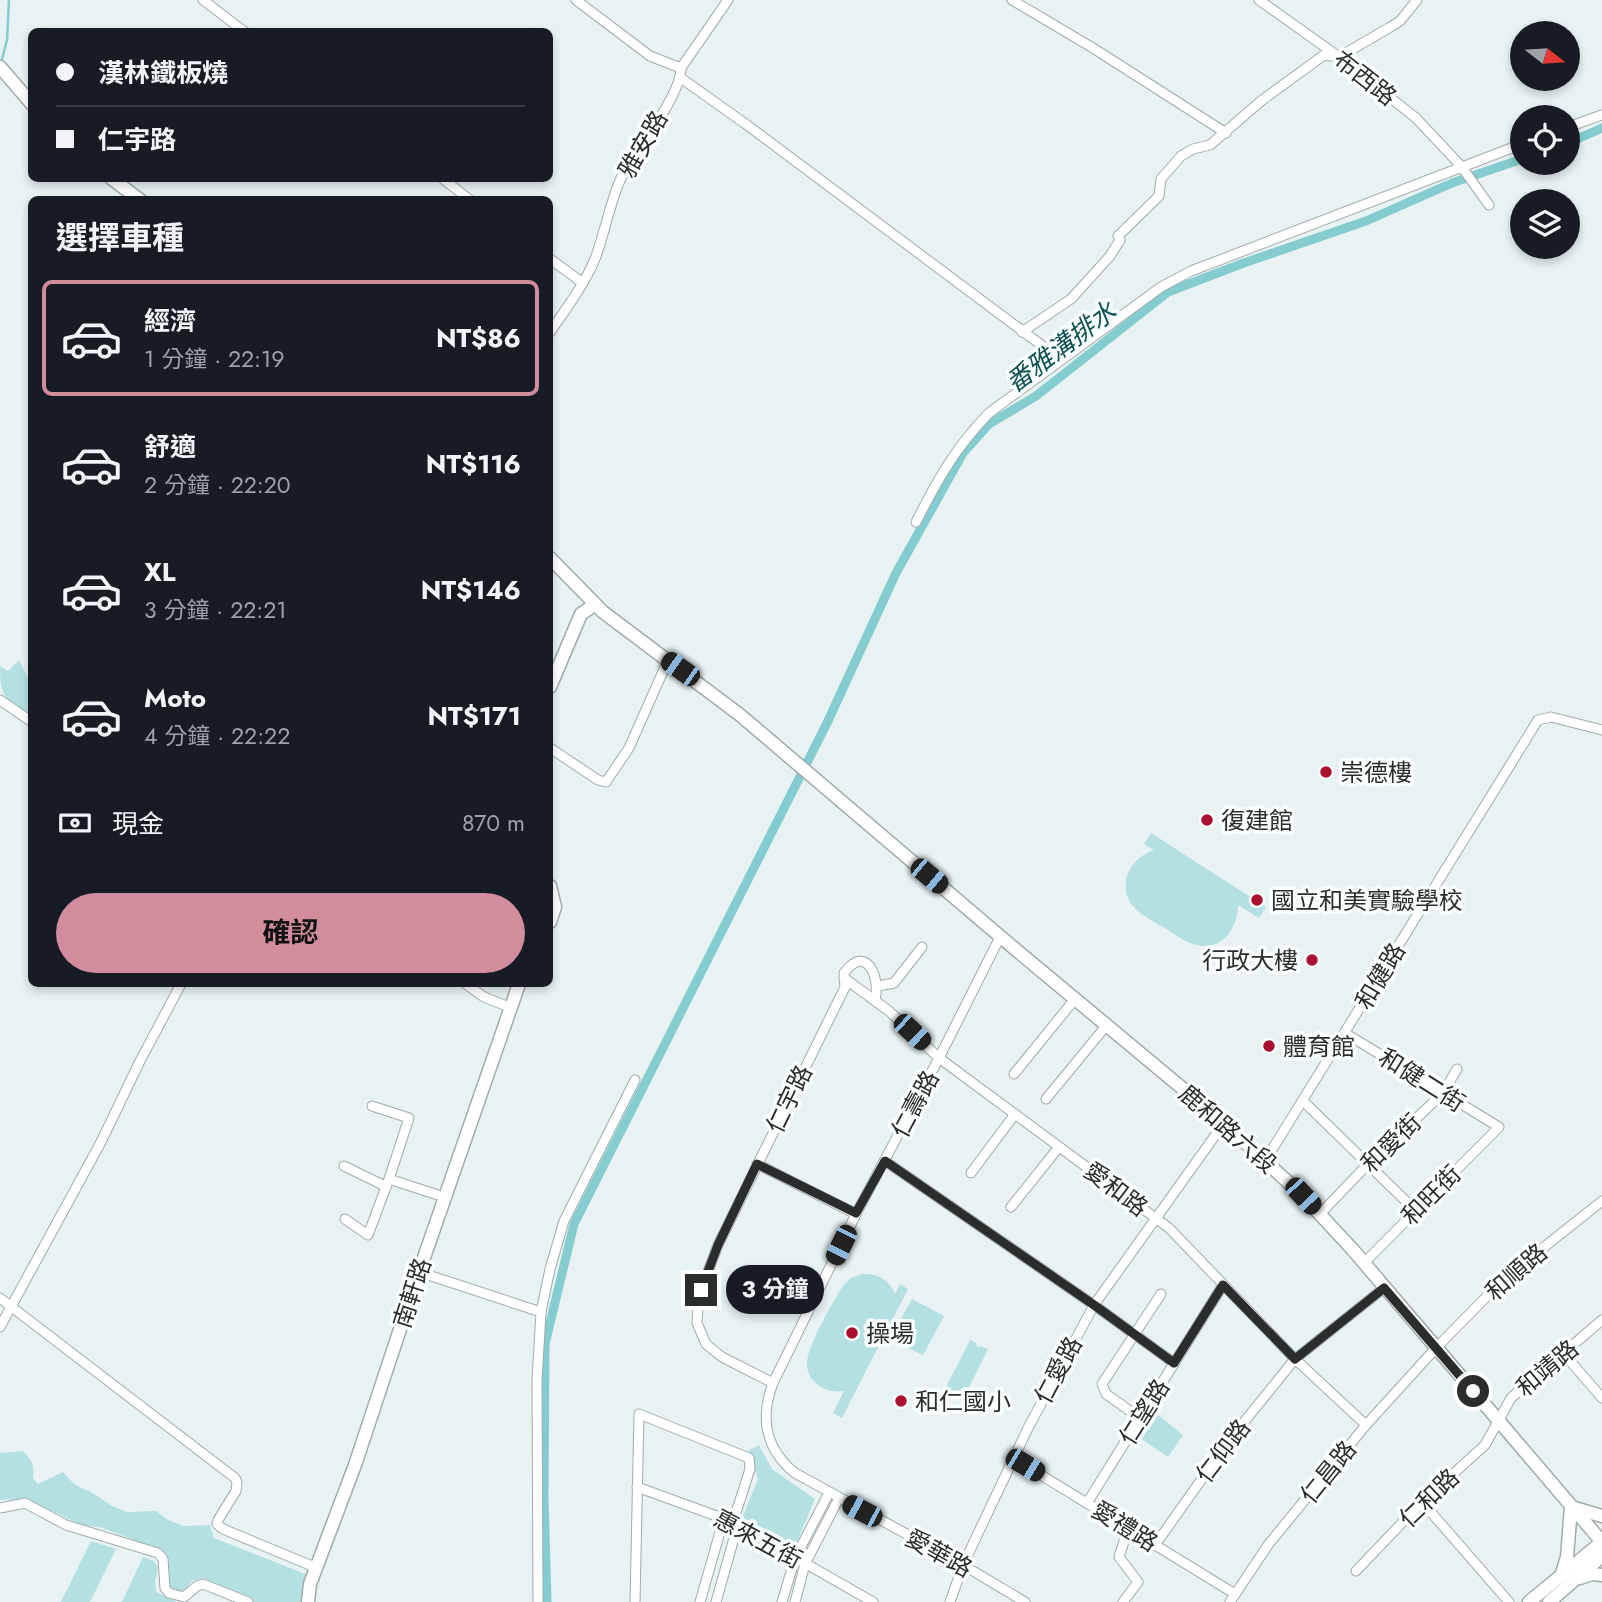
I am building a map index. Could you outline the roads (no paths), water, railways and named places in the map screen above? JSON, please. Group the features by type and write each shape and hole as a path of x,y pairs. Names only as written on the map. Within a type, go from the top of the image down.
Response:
{"main road":[{"path":"2,70 28,99"},
{"path":"116,182 135,196"},
{"name":"鹿和路六段","path":"553,561 594,605 722,701 1106,1026 1224,1122 1320,1214 1602,1542"},
{"path":"553,680 581,614 594,605"},
{"name":"南軒路","path":"309,1602 310,1584 355,1465 444,1197 518,987"},
{"path":"1561,1576 1567,1557 1571,1507 1602,1516"},
{"path":"1530,1602 1602,1542"},
{"path":"1549,1602 1602,1556"},
{"path":"1577,1579 1592,1574 1602,1575"}],"street":[{"path":"202,0 240,28"},
{"path":"576,0 650,56 681,73 1060,359"},
{"name":"雅安路","path":"553,328 583,283 595,259 624,170 728,0"},
{"path":"1012,0 1226,133"},
{"name":"布西路","path":"1259,0 1339,57 1416,118 1462,169 1489,205"},
{"path":"1022,332 1071,299 1120,240 1118,236 1159,196 1161,179 1181,156 1193,149 1210,145 1261,101 1324,55 1339,57 1400,22 1417,0"},
{"path":"1580,123 1602,115"},
{"path":"916,522 942,469 989,412 1176,278 1510,149"},
{"path":"447,182 465,196"},
{"path":"553,260 583,283"},
{"path":"553,750 598,780 606,782 629,748 667,660"},
{"path":"0,700 28,719"},
{"name":"和健路","path":"1265,1161 1538,720 1551,716 1602,730"},
{"name":"仁壽路","path":"773,1382 856,1213 1000,937"},
{"path":"878,986 894,983 922,947"},
{"path":"844,978 844,972 850,964 858,961 866,964 873,970 878,986 875,1000"},
{"name":"愛和路","path":"844,978 875,1000 939,1058 1178,1237 1295,1359 1366,1424"},
{"name":"仁宇路","path":"773,1382 736,1366 713,1351 702,1337 697,1322 701,1290 718,1245 845,988 844,978"},
{"path":"0,1327 101,1142 140,1060 179,987"},
{"path":"470,987 484,997 509,1007"},
{"path":"1014,1074 1075,999"},
{"path":"1046,1099 1106,1026"},
{"name":"和健二街","path":"1345,1033 1499,1127"},
{"name":"和愛街","path":"1320,1214 1443,1093 1457,1069"},
{"path":"538,1602 537,1380 541,1312 564,1221 635,1080"},
{"path":"1303,1101 1415,1210"},
{"path":"345,1219 368,1235 409,1118 372,1106"},
{"path":"971,1173 1015,1114"},
{"name":"仁愛路","path":"950,1602 963,1565 1028,1429 1094,1305 1224,1122"},
{"name":"和旺街","path":"1364,1263 1499,1127"},
{"path":"1011,1207 1059,1147"},
{"path":"885,1161 1174,1363"},
{"path":"757,1164 856,1213"},
{"path":"344,1166 387,1183 444,1197"},
{"name":"和順路","path":"1435,1349 1504,1279 1602,1201"},
{"path":"419,1272 541,1312"},
{"name":"仁望路","path":"1087,1503 1223,1285"},
{"name":"仁仰路","path":"1155,1545 1231,1438 1295,1359 1384,1288"},
{"path":"1140,1418 1106,1394 1102,1384 1161,1294"},
{"path":"0,1298 235,1478 236,1491 217,1524 223,1530 317,1568"},
{"name":"和靖路","path":"1499,1422 1511,1398 1602,1320"},
{"name":"仁昌路","path":"1232,1598 1268,1545 1366,1424 1435,1349"},
{"path":"1564,1354 1602,1398"},
{"name":"愛華路","path":"773,1382 768,1397 766,1421 774,1450 795,1473 1025,1602"},
{"path":"635,1602 639,1414 749,1458 750,1469 733,1522 736,1531 716,1602"},
{"name":"仁和路","path":"1356,1570 1422,1502 1485,1445 1499,1422"},
{"name":"愛禮路","path":"1015,1458 1155,1545 1232,1598"},
{"name":"惠來五街","path":"637,1487 733,1522 859,1598 873,1602"},
{"path":"782,1602 795,1558 830,1493"},
{"path":"795,1602 805,1564 839,1498"},
{"path":"1422,1502 1509,1602"},
{"path":"0,1508 25,1503 66,1525 158,1553 163,1559 164,1588 175,1595 184,1597 203,1584 248,1602"},
{"path":"701,1602 722,1525 733,1522"},
{"path":"1123,1602 1138,1582 1119,1557 1128,1529"}],"waterway":[{"path":"1,63 7,40 9,0"},
{"name":"番雅溝排水","path":"1580,138 1602,128"},
{"name":"番雅溝排水","path":"547,1602 544,1498 545,1344 574,1224 827,723 896,573 963,453 989,424 1036,396 1168,292 1366,221 1452,183 1510,163"}],"place":[{"name":"崇德樓","path":"1326,772"},
{"name":"復建館","path":"1207,820"},
{"name":"國立和美實驗學校","path":"1257,900"},
{"name":"行政大樓","path":"1312,960"},
{"name":"體育館","path":"1269,1046"},
{"name":"操場","path":"852,1333"},
{"name":"和仁國小","path":"901,1401"}]}
